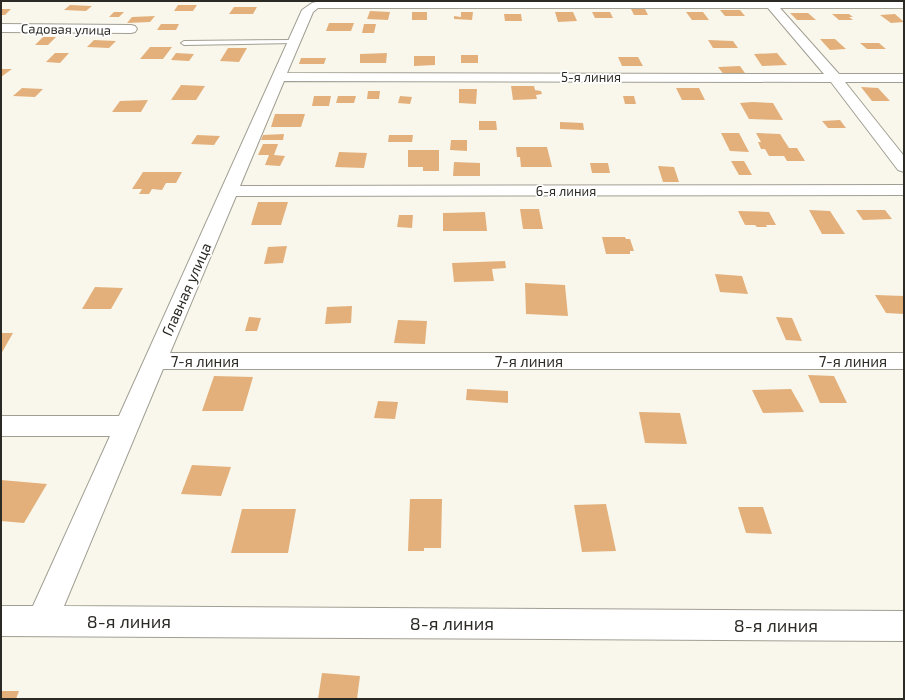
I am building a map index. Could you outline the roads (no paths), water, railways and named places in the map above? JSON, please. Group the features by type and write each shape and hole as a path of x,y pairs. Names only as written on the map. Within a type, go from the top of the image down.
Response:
{"street":[{"name":"Главная улица","path":"42,621 308,10 316,5 771,5"},
{"path":"771,5 904,5"},
{"path":"771,5 835,78 904,168"},
{"name":"Садовая улица","path":"1,28 131,30"},
{"name":"5-я линия","path":"278,77 904,78"},
{"name":"6-я линия","path":"229,191 904,190"},
{"name":"7-я линия","path":"155,361 904,361"},
{"path":"1,426 126,426"},
{"name":"8-я линия","path":"1,621 904,626"}],"lane":[{"path":"184,43 294,42"}]}
